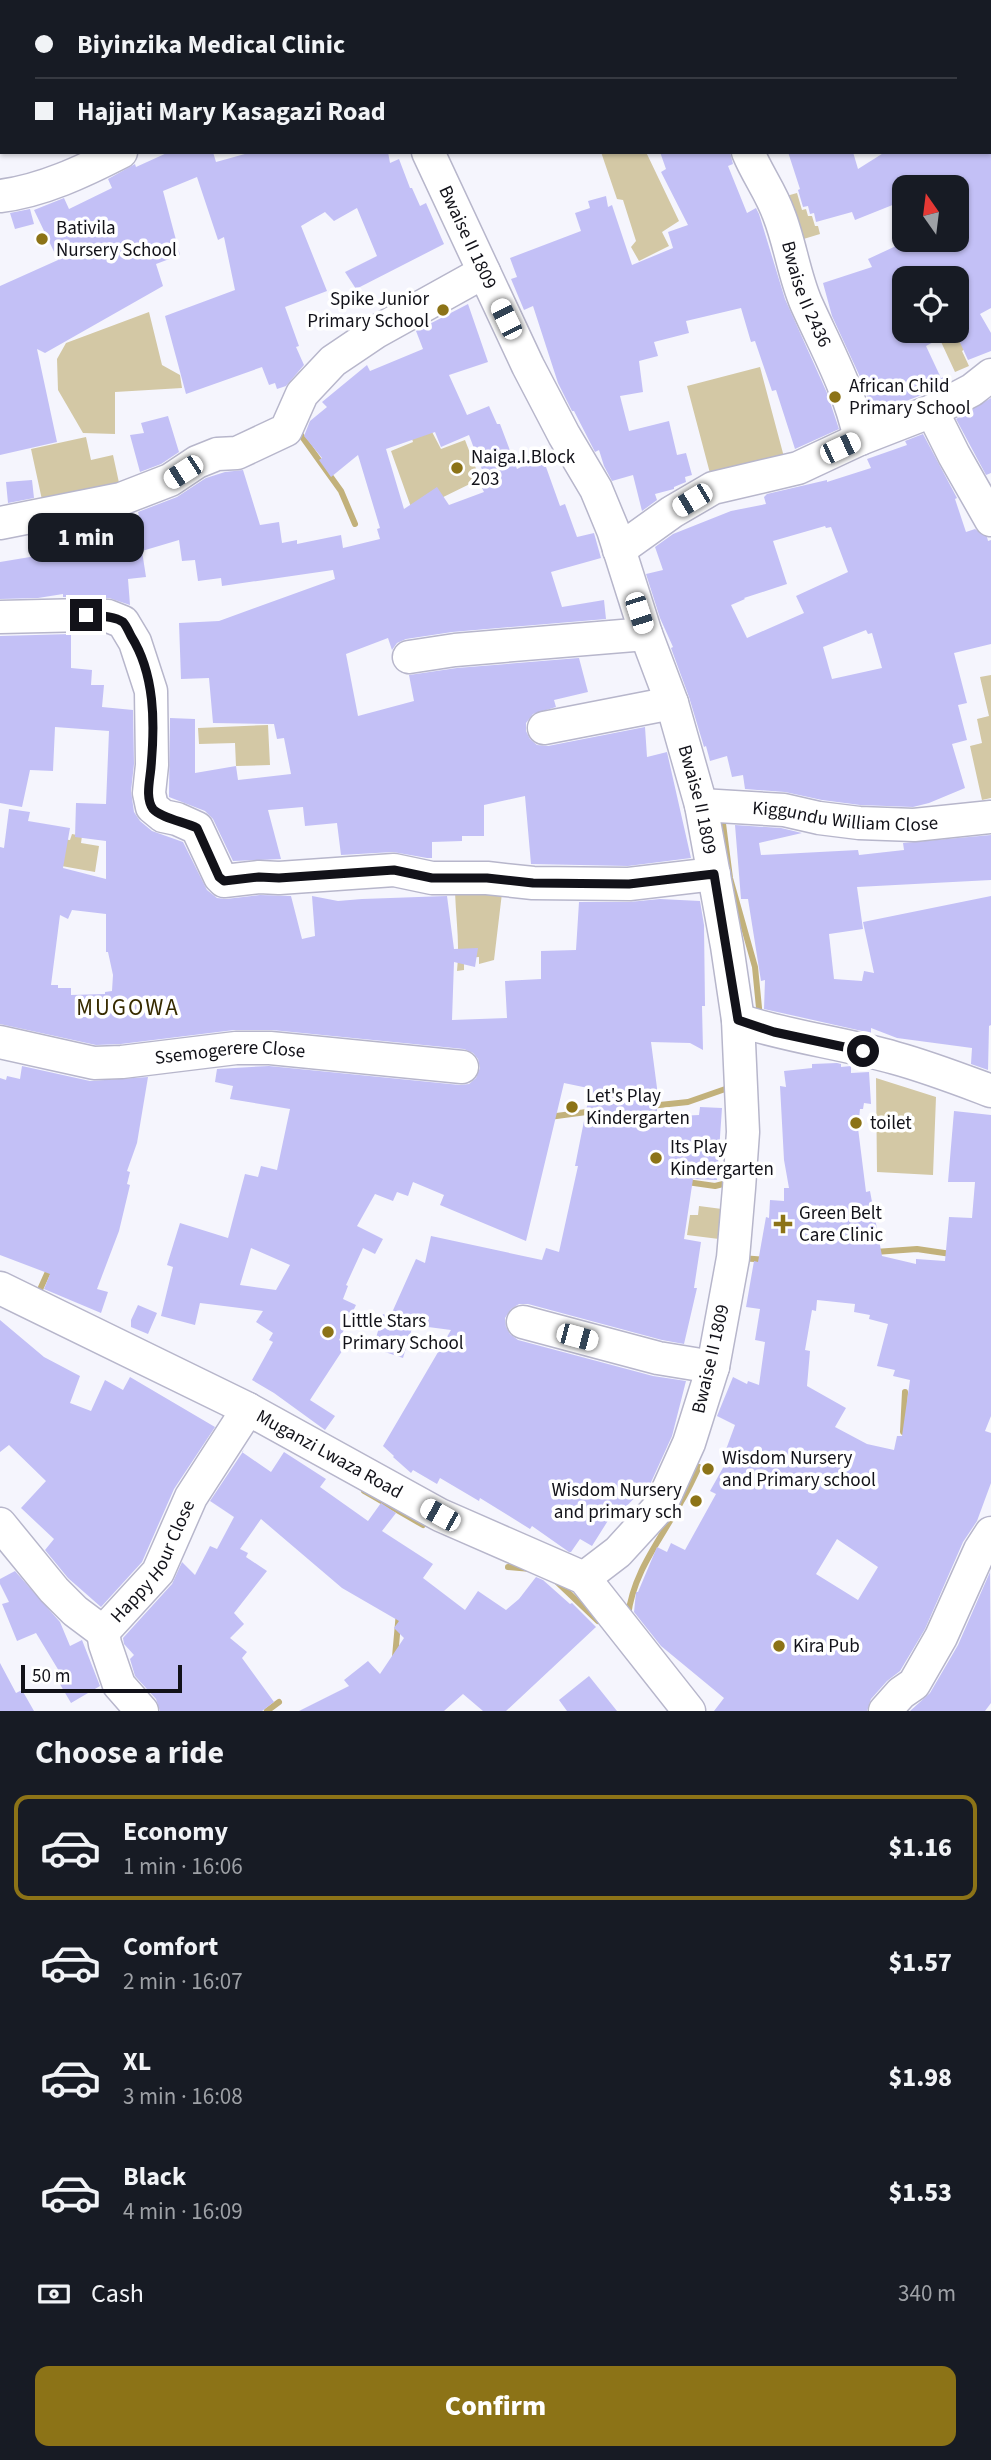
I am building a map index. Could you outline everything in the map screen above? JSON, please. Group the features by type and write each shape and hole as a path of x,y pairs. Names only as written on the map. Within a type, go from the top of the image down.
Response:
{"street":[{"path":"0,196 16,194 74,176 117,154"},
{"name":"Bwaise II 1809","path":"429,154 558,424 596,489 619,550 646,634 672,702 701,805 738,1020 743,1132 733,1258 713,1367 689,1443 661,1505 618,1552 584,1578"},
{"name":"Bwaise II 2436","path":"749,154 756,171 768,187 781,218 806,301 834,358 854,411 860,439"},
{"path":"0,523 121,499 170,480 197,462 216,454 237,453 286,430 302,394 333,361 376,332 484,272"},
{"path":"619,550 672,512 713,488 798,468 860,439 932,411 972,390 991,375"},
{"path":"932,411 991,520"},
{"path":"0,617 86,615 108,616 122,622 135,642 151,691 152,753 149,793 152,807 163,816 197,828 219,877 224,881 394,870 432,878 629,884 714,874"},
{"path":"409,657 455,650 646,634"},
{"path":"544,728 672,702"},
{"name":"Kiggundu William Close","path":"701,805 784,810 859,823 914,825 991,817"},
{"path":"738,1020 774,1032 894,1058 991,1091"},
{"name":"Ssemogerere Close","path":"0,1042 94,1063 236,1048 270,1048 462,1067"},
{"name":"Muganzi Lwaza Road","path":"0,1288 248,1409 440,1515 584,1578 689,1711"},
{"path":"523,1322 658,1358 713,1367"},
{"name":"Happy Hour Close","path":"142,1711 119,1685 103,1632 158,1572 191,1497 248,1409"},
{"path":"0,1524 54,1590 75,1611 103,1632"},
{"path":"885,1711 901,1693 914,1684 942,1637 986,1541"}],"shaded area":[{"path":"602,154 647,154 679,221 662,232 669,246 639,261 631,247 636,241 623,200 617,199"},
{"path":"797,193 802,210 806,209 808,216 812,216 820,234 797,241 779,198"},
{"path":"149,312 162,365 180,375 182,388 115,392 115,434 83,433 58,390 57,359 66,343"},
{"path":"942,343 967,343 969,346 962,351 969,366 955,372"},
{"path":"760,367 784,457 711,477 687,386"},
{"path":"430,428 441,449 465,440 480,479 427,505 411,507 391,451 413,442 411,435"},
{"path":"86,437 91,460 113,455 121,492 44,509 31,449"},
{"path":"132,507 132,526 104,544 82,539 72,530 56,534 51,521"},
{"path":"991,675 991,798 982,800 970,746 982,743 977,719 989,716 980,677"},
{"path":"268,725 270,765 236,766 235,743 199,744 198,728"},
{"path":"72,834 82,836 81,843 99,846 95,872 56,865 61,839 70,840"},
{"path":"455,892 502,893 494,960 479,964 479,957 464,958 464,970 457,971 458,942"},
{"path":"876,1078 936,1097 933,1175 877,1172"},
{"path":"699,1206 722,1209 719,1239 687,1235 690,1215 698,1215"}],"building":[{"path":"165,154 214,154 216,162 245,154 388,154 390,163 399,159 410,188 420,206 426,203 444,244 356,289 345,272 377,256 357,208 334,221 325,212 301,226 327,291 285,307 304,365 286,386 277,389 275,383 269,385 262,367 186,394 165,316 235,290 224,237 218,240 197,177 163,191 180,255 156,264 163,286 45,353 37,349 57,442 0,455 0,286 58,260 34,210 64,198 69,209 112,188 108,179 135,164 136,167"},
{"path":"661,154 730,154 733,164 728,166 747,213 756,208 759,214 785,299 827,393 839,429 795,449 776,390 772,391 755,341 751,342 741,308 686,321 689,333 654,342 658,356 639,361 643,392 620,396 629,431 669,421 677,455 686,453 692,475 685,477 686,482 674,489 655,494 657,500 642,511 633,475 612,481 599,450 595,452 572,411 558,383 533,306 524,310 511,279 517,277 510,258 581,231 575,213 590,208 588,201 606,196 608,207 612,205 632,265 673,248 668,232 688,225 661,172 666,169"},
{"path":"789,154 854,154 858,169 882,154 991,154 991,308 980,314 991,333 991,351 968,360 960,343 969,343 969,266 892,266 892,343 932,343 926,346 941,378 949,376 951,381 873,414 861,379 832,316 823,283 872,267 868,259 892,248 892,252 970,252 970,175 892,175 892,205 855,220 852,212 816,222 814,213 810,214 808,206 803,207 798,190 800,189"},
{"path":"30,209 34,224 15,229 10,213"},
{"path":"468,304 488,362 449,375 467,415 489,406 497,424 500,424 517,469 539,458 546,467 560,506 565,504 577,537 594,533 601,558 551,572 562,607 604,600 606,619 452,632 406,639 397,643 392,650 388,638 346,654 358,716 414,701 409,675 457,668 579,658 588,692 554,700 556,707 533,714 526,723 530,739 537,745 548,746 645,727 647,757 667,752 691,858 628,866 531,864 525,796 484,805 484,836 462,836 462,841 432,842 432,858 393,852 341,855 337,823 305,826 303,807 268,810 281,859 233,861 213,819 205,811 169,797 170,718 195,719 195,773 236,766 238,780 291,774 284,738 277,739 274,724 213,723 209,678 181,679 179,623 219,621 335,579 333,570 222,586 221,578 198,581 195,560 182,561 179,540 142,551 146,577 128,579 130,605 109,598 63,597 63,594 0,599 0,562 36,556 35,548 75,542 76,548 120,542 120,536 144,533 138,512 177,497 206,478 225,472 243,470 260,525 279,522 282,543 297,540 297,544 341,535 343,548 380,539 377,529 380,528 358,455 331,477 319,460 322,458 304,436 310,421 327,407 322,402 367,365 370,371 423,349 416,331","holes":["435,432 441,447 469,435 487,483 481,486 484,492 449,505 437,487 404,509 386,449"]},
{"path":"991,398 991,473 986,475 956,419"},
{"path":"168,416 179,452 161,464 140,472 130,435 144,433 141,423"},
{"path":"923,434 957,498 955,499 966,532 975,529 987,537 988,541 991,540 991,644 954,653 967,703 958,705 967,740 952,744 965,788 913,807 860,805 785,792 745,789 743,775 732,777 727,756 710,761 706,746 704,747 671,648 673,647 660,618 646,574 663,570 655,547 673,534 731,511 766,504 764,497 767,494 827,482 871,468 867,459 907,445 905,441","holes":["825,526 831,527 848,572 796,596 804,613 747,638 731,605 787,584 773,541","866,630 868,634 872,633 882,668 832,679 823,647"]},
{"path":"32,480 34,498 8,503 6,482"},
{"path":"71,634 71,668 92,670 91,685 104,685 102,707 133,710 134,764 131,791 134,812 152,831 183,842 207,890 217,898 291,896 302,939 315,936 312,896 338,901 447,896 454,949 478,948 475,967 454,962 452,1020 507,1018 505,981 541,979 541,951 576,950 579,902 660,899 700,901 704,925 703,1050 690,1043 651,1042 657,1088 657,1117 699,1115 700,1107 722,1108 717,1180 693,1179 684,1239 701,1242 694,1288 697,1288 684,1344 528,1304 519,1304 511,1309 505,1318 510,1334 518,1340 653,1376 686,1381 672,1436 648,1489 645,1487 619,1514 614,1511 592,1546 580,1539 569,1552 532,1526 530,1529 480,1498 479,1501 440,1478 437,1484 413,1470 411,1473 393,1457 383,1446 451,1330 413,1325 403,1358 373,1348 383,1314 390,1317 416,1259 425,1263 431,1236 542,1260 546,1248 559,1252 578,1166 575,1166 588,1101 588,1088 564,1083 526,1241 440,1205 444,1195 413,1182 408,1196 397,1192 393,1201 375,1194 357,1226 383,1239 375,1254 363,1248 346,1285 348,1286 343,1299 356,1305 339,1340 346,1345 310,1400 335,1416 325,1430 252,1380 273,1342 269,1340 273,1333 256,1322 263,1311 200,1303 195,1325 161,1316 173,1267 167,1265 180,1223 228,1238 245,1174 258,1177 261,1166 277,1170 290,1109 230,1099 233,1086 215,1082 217,1069 269,1066 460,1085 469,1084 476,1078 480,1068 478,1059 464,1049 272,1030 234,1030 96,1045 0,1024 0,847 4,848 9,809 30,812 28,821 70,828 63,868 106,879 106,841 75,837 76,803 106,804 109,731 55,727 53,771 30,770 22,807 0,803 0,636","holes":["72,910 106,914 106,952 113,975 112,991 105,994 71,995 71,988 51,985 60,915 68,919","251,1248 290,1265 276,1290 240,1285"]},
{"path":"735,825 781,828 802,833 759,843 761,855 858,850 859,855 904,850 903,843 991,835 991,880 857,887 863,929 829,934 834,979 862,981 864,971 874,973 863,922 991,896 991,1025 988,1070 971,1064 972,1048 897,1038 871,1028 871,1033 764,1009 765,980 761,981 748,899 741,899"},
{"path":"837,1063 841,1064 841,1067 851,1066 851,1073 869,1072 871,1104 864,1103 863,1109 860,1109 858,1128 866,1192 870,1191 882,1256 916,1264 916,1259 945,1261 949,1217 972,1218 975,1182 948,1182 954,1111 991,1115 991,1416 985,1431 991,1433 991,1483 977,1521 963,1542 925,1629 900,1671 871,1699 867,1711 714,1711 724,1698 661,1646 634,1612 636,1592 657,1547 667,1552 671,1543 685,1550 716,1494 710,1491 729,1457 724,1455 735,1425 717,1416 733,1377 747,1384 748,1381 759,1385 765,1342 755,1340 760,1309 746,1307 754,1261 758,1262 766,1217 769,1218 770,1200 784,1201 784,1188 789,1188 784,1160 780,1086 786,1087 784,1071 812,1068 812,1064","holes":["817,1300 855,1304 854,1312 870,1315 869,1319 888,1324 877,1366 895,1370 893,1376 910,1380 902,1436 897,1436 894,1450 867,1444 835,1427 846,1408 807,1386 810,1351 805,1350 812,1310 816,1311","837,1539 878,1567 858,1600 816,1574"]},
{"path":"22,1066 90,1081 148,1077 137,1143 127,1171 130,1172 127,1184 130,1185 119,1231 97,1289 108,1292 101,1313 44,1289 50,1274 0,1255 0,1078 6,1080 7,1076 20,1079"},
{"path":"138,1305 157,1313 148,1334 131,1327 131,1320"},
{"path":"0,1320 44,1357 80,1376 70,1403 91,1411 105,1380 123,1390 130,1377 215,1427 174,1489 142,1562 101,1607 68,1578 45,1550 54,1539 21,1508 46,1481 9,1445 0,1452"},
{"path":"242,1452 271,1472 284,1452 326,1479 320,1487 368,1521 381,1503 396,1513 382,1531 433,1564 423,1578 465,1610 478,1591 506,1610 519,1599 536,1577 572,1603 596,1627 506,1711 483,1711 463,1694 444,1711 299,1711 349,1686 344,1680 368,1661 380,1674 404,1638 394,1628 399,1621 342,1588 261,1519 240,1549 248,1553 246,1557 267,1571 234,1613 244,1624 230,1638 247,1652 242,1658 274,1702 262,1711 160,1711 156,1699 135,1676 130,1659 134,1655 124,1644 123,1638 172,1584 182,1562 195,1575 210,1546 217,1549 234,1517 210,1501"},
{"path":"15,1571 60,1622 70,1646 82,1640 100,1686 71,1703 54,1674 59,1671 36,1633 17,1641 2,1604 9,1602 0,1584 0,1579"},
{"path":"990,1572 991,1703 985,1711 910,1711 930,1693 958,1645"},
{"path":"0,1663 16,1693 22,1690 34,1711 0,1711"},
{"path":"589,1676 617,1711 567,1711 559,1700"}],"waterway":[{"path":"298,431 341,491 355,524"},
{"path":"722,816 730,878 755,967 760,1018"},
{"path":"650,1106 688,1102 731,1087"},
{"path":"549,1117 594,1111"},
{"path":"687,1182 715,1186 731,1182"},
{"path":"875,1252 917,1249 951,1254"},
{"path":"741,1258 766,1260"},
{"path":"38,1294 51,1265"},
{"path":"905,1392 903,1432 907,1434"},
{"path":"628,1616 642,1570 699,1467"},
{"path":"364,1491 423,1525"},
{"path":"508,1567 531,1569"},
{"path":"555,1580 598,1621"},
{"path":"395,1657 399,1612"},
{"path":"267,1711 279,1702"}],"place":[{"name":"Bativila Nursery School","path":"42,239"},
{"name":"Spike Junior Primary School","path":"443,310"},
{"name":"African Child Primary School","path":"835,397"},
{"name":"Naiga.I.Block 203","path":"457,468"},
{"name":"Let's Play Kindergarten","path":"572,1107"},
{"name":"toilet","path":"856,1123"},
{"name":"Its Play Kindergarten","path":"656,1158"},
{"name":"Green Belt Care Clinic","path":"783,1224"},
{"name":"Little Stars Primary School","path":"328,1332"},
{"name":"Wisdom Nursery and Primary school","path":"708,1469"},
{"name":"Wisdom Nursery and primary sch","path":"696,1501"},
{"name":"Kira Pub","path":"779,1646"}],"district":[{"name":"MUGOWA","path":"128,1007"}],"route":[{"path":"86,615 108,616 122,622 135,642 151,691 153,716 149,793 152,807 163,816 197,828 219,877 224,881 394,870 432,878 629,884 714,874 738,1020 774,1032 863,1051"}]}
